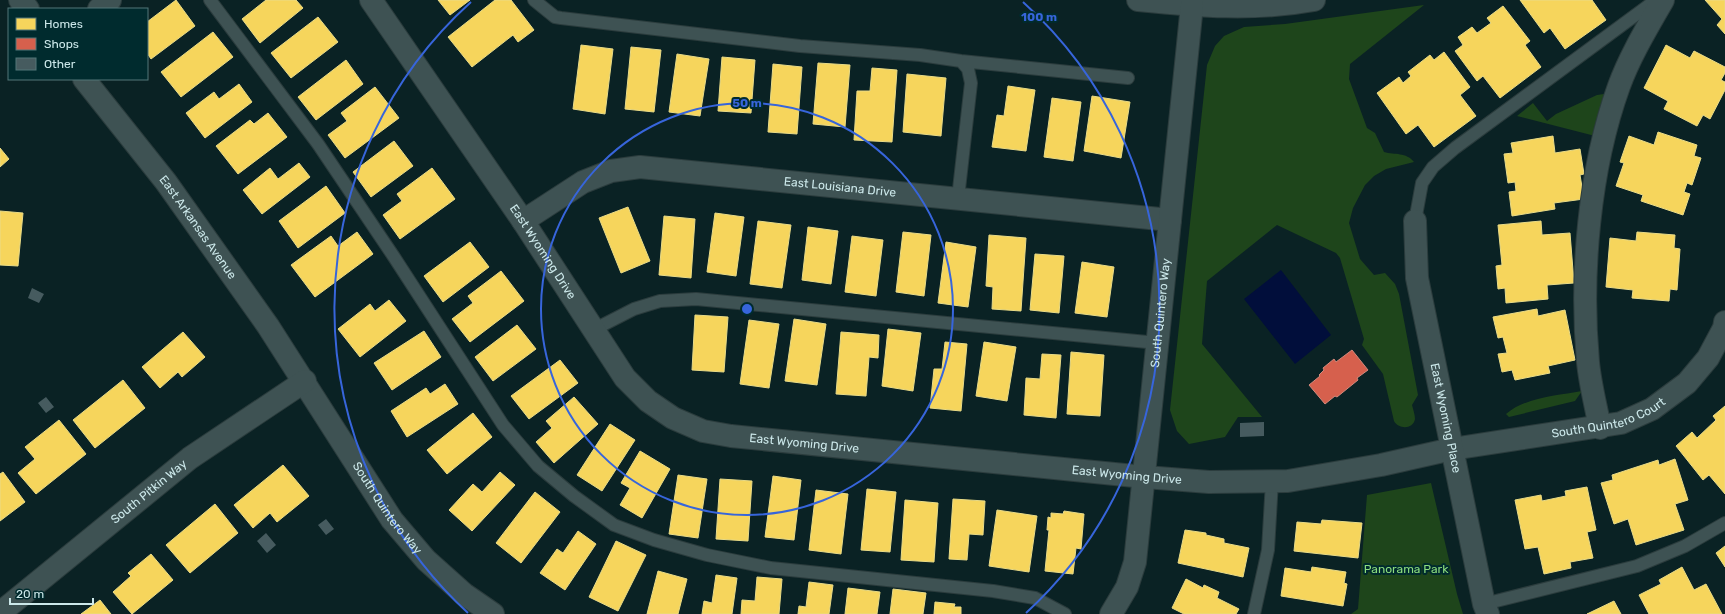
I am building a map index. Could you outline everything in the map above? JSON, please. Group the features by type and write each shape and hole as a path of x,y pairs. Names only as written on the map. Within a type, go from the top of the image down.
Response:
{"street":[{"path":"20,0 27,8"},
{"path":"100,8 110,0"},
{"name":"East Wyoming Drive","path":"371,0 522,221 624,378 648,401 673,418 703,431 731,436 1209,482 1288,481 1381,465 1452,449"},
{"path":"1138,0 1192,6 1238,8 1292,4 1314,0"},
{"path":"1600,428 1588,364 1585,309 1587,254 1592,201 1602,147 1619,86 1640,40 1663,0"},
{"name":"South Quintero Way","path":"1110,614 1127,587 1135,562 1145,477 1192,6"},
{"name":"East Arkansas Avenue","path":"85,80 166,182 268,326 305,382"},
{"name":"East Louisiana Drive","path":"522,221 583,182 611,171 640,167 1170,220"},
{"name":"East Wyoming Place","path":"1415,221 1417,278 1486,609"},
{"name":"South Quintero Court","path":"1452,449 1600,428 1622,423 1652,409 1687,383 1708,358 1724,328 1725,322"},
{"name":"South Quintero Way","path":"305,382 392,520 426,560 464,594 493,614"},
{"name":"South Pitkin Way","path":"0,613 190,458 305,382"}],"lane":[{"path":"210,0 318,144 394,257 503,425 538,466 574,496 614,525 654,540 707,555 771,568 993,591 1035,598 1065,614"},
{"path":"534,0 555,17 561,18 800,46 920,55 961,61 1128,78"},
{"path":"1415,221 1422,183 1433,167 1455,148 1656,0"},
{"path":"958,198 971,83 968,69 961,61"},
{"path":"593,330 634,309 660,301 696,298 1158,343"},
{"path":"1254,614 1268,550 1272,481"},
{"path":"1486,609 1637,566 1685,546 1725,523"}],"green space":[{"path":"1424,5 1350,64 1349,79 1367,128 1375,133 1384,152 1404,155 1414,162 1386,169 1374,176 1365,185 1353,208 1349,223 1360,259 1374,275 1385,273 1395,284 1399,294 1418,395 1412,405 1415,417 1414,423 1409,427 1402,427 1394,421 1383,374 1362,345 1364,339 1340,258 1336,253 1277,225 1207,281 1202,344 1262,417 1238,417 1225,437 1189,444 1177,431 1170,410 1207,65 1215,46 1224,36 1244,27 1285,24"},
{"path":"1597,95 1611,95 1599,137 1517,116 1533,103 1547,121 1556,114"},
{"path":"1582,391 1575,401 1509,417 1506,414 1514,408 1532,401"},
{"name":"Panorama Park","path":"1431,483 1463,614 1351,614 1358,609 1367,495"}],"shaded area":[{"path":"1281,270 1331,335 1295,364 1244,299"}],"building: Homes":[{"path":"176,0 195,26 151,59 148,54 148,21"},
{"path":"266,0 296,0 303,8 260,43 242,19"},
{"path":"438,0 470,0 450,15"},
{"path":"495,0 511,0 534,30 518,42 513,35 472,67 448,37"},
{"path":"1520,0 1592,0 1606,20 1565,49 1550,28 1544,33"},
{"path":"1705,0 1725,0 1725,34 1717,25 1722,19"},
{"path":"1503,6 1530,41 1525,45 1541,67 1500,98 1483,76 1477,81 1455,51 1463,45 1458,37 1472,27 1477,33 1491,23 1487,18"},
{"path":"318,17 338,42 291,78 271,53"},
{"path":"213,32 233,57 181,97 161,72"},
{"path":"581,45 613,49 605,114 573,109"},
{"path":"1666,45 1690,58 1694,51 1725,67 1725,73 1721,80 1725,82 1725,90 1710,119 1703,115 1697,126 1664,109 1668,101 1644,88"},
{"path":"631,47 661,50 654,112 625,109"},
{"path":"1444,52 1470,87 1460,95 1476,116 1434,147 1418,125 1406,134 1377,93 1399,77 1403,83 1411,76 1408,72 1430,55 1434,60"},
{"path":"677,54 709,59 700,116 669,112"},
{"path":"722,57 755,60 751,113 718,111"},
{"path":"346,60 363,84 316,120 298,97"},
{"path":"818,63 850,65 845,127 813,124"},
{"path":"773,64 802,67 797,134 768,132"},
{"path":"872,68 897,70 892,142 854,140 857,91 870,91"},
{"path":"907,74 946,78 941,136 903,132"},
{"path":"239,84 252,102 205,138 186,113 214,92 219,99"},
{"path":"1008,86 1035,90 1026,151 992,147 997,115 1004,116"},
{"path":"375,87 399,118 345,158 328,135 347,121 341,113"},
{"path":"1092,96 1130,102 1121,158 1084,151"},
{"path":"1052,98 1081,102 1073,161 1044,157"},
{"path":"268,113 287,137 238,174 216,146 250,120 254,124"},
{"path":"1658,132 1697,145 1694,156 1701,158 1692,185 1687,183 1684,192 1690,194 1683,215 1641,201 1643,195 1616,186 1624,163 1620,162 1629,136 1654,145"},
{"path":"1553,136 1555,153 1580,149 1584,174 1580,175 1584,199 1554,203 1555,209 1512,216 1509,192 1516,191 1515,182 1508,183 1504,154 1513,153 1511,143"},
{"path":"394,141 413,166 371,197 353,172"},
{"path":"0,148 9,159 0,167"},
{"path":"299,163 310,177 262,214 243,190 270,168 278,179"},
{"path":"432,168 455,199 400,239 383,215 402,201 397,194"},
{"path":"326,186 345,213 298,248 279,221"},
{"path":"628,207 650,261 621,273 599,218"},
{"path":"0,211 23,213 18,266 0,265"},
{"path":"715,213 744,217 736,276 707,272"},
{"path":"664,216 695,219 691,278 659,275"},
{"path":"758,221 791,225 782,288 750,284"},
{"path":"1541,221 1542,235 1570,233 1574,283 1547,285 1548,299 1506,303 1505,288 1498,289 1496,266 1502,265 1498,225"},
{"path":"808,227 838,231 831,284 802,280"},
{"path":"357,232 373,254 315,297 291,265 331,236 338,246"},
{"path":"903,232 931,235 924,296 896,292"},
{"path":"1637,232 1675,235 1674,248 1680,249 1677,290 1670,289 1669,301 1632,298 1633,290 1606,287 1610,238 1636,241"},
{"path":"989,235 1026,238 1021,311 992,309 993,287 986,286"},
{"path":"852,236 883,240 876,296 845,292"},
{"path":"470,242 489,267 443,302 424,276"},
{"path":"946,242 976,247 968,307 938,303"},
{"path":"1035,254 1064,256 1059,313 1030,310"},
{"path":"1082,262 1114,267 1107,317 1075,313"},
{"path":"501,271 524,301 470,342 452,319 473,303 468,296"},
{"path":"389,300 406,321 360,357 338,329 370,304 375,311"},
{"path":"1537,309 1538,316 1565,310 1575,360 1548,366 1550,373 1515,380 1512,370 1502,372 1498,354 1507,353 1503,337 1498,338 1493,317"},
{"path":"695,315 728,317 724,372 692,370"},
{"path":"794,319 826,324 817,385 785,381"},
{"path":"749,320 779,324 769,388 740,384"},
{"path":"517,325 536,349 493,381 475,357"},
{"path":"888,329 921,333 913,391 882,386"},
{"path":"424,331 441,357 392,390 374,363"},
{"path":"183,332 205,357 182,377 178,372 160,388 142,367"},
{"path":"841,332 879,335 878,358 869,357 866,396 836,394"},
{"path":"945,342 967,344 961,411 930,408 934,369 942,369"},
{"path":"984,342 1016,347 1007,401 976,396"},
{"path":"1071,352 1104,355 1100,416 1067,414"},
{"path":"1042,354 1061,355 1056,418 1024,415 1026,378 1040,379"},
{"path":"560,360 578,383 529,419 511,396"},
{"path":"123,380 145,408 95,448 73,420"},
{"path":"445,384 458,404 407,437 391,411 426,388 430,394"},
{"path":"574,397 598,424 554,463 536,442 552,428 546,421"},
{"path":"1725,406 1725,494 1709,475 1703,480 1676,446 1692,432 1697,438 1716,420 1713,416"},
{"path":"473,413 492,437 447,474 427,450"},
{"path":"59,420 86,454 36,494 18,473 35,459 25,447"},
{"path":"610,424 635,440 602,491 577,475"},
{"path":"640,451 670,469 642,518 620,505 630,488 621,483"},
{"path":"1675,459 1688,500 1675,504 1684,530 1636,545 1628,519 1614,524 1601,483 1613,480 1612,475 1658,460 1659,465"},
{"path":"283,465 309,496 277,522 270,513 253,528 234,505"},
{"path":"3,472 25,502 0,521 0,474"},
{"path":"500,472 515,485 472,531 449,510 473,484 482,492"},
{"path":"678,475 707,479 698,538 669,534"},
{"path":"773,476 801,480 794,540 765,537"},
{"path":"720,479 752,481 748,541 716,539"},
{"path":"1587,487 1596,530 1587,532 1593,558 1570,562 1571,568 1544,574 1538,547 1525,549 1515,500 1541,495 1542,501 1566,496 1565,491"},
{"path":"867,489 896,492 890,552 861,550"},
{"path":"816,490 848,494 841,554 809,550"},
{"path":"535,492 560,512 521,563 496,543"},
{"path":"953,499 985,501 983,535 969,534 967,560 949,559"},
{"path":"905,500 938,503 934,562 901,560"},
{"path":"215,504 238,533 190,573 166,545"},
{"path":"997,510 1037,516 1029,572 989,566"},
{"path":"1064,511 1084,514 1081,549 1076,548 1073,574 1045,571 1049,530 1047,530 1048,517 1051,518 1051,513 1063,514"},
{"path":"1322,520 1362,523 1358,558 1294,551 1297,522 1321,524"},
{"path":"1185,530 1206,533 1206,535 1224,539 1224,543 1249,548 1243,577 1178,563"},
{"path":"578,531 596,544 565,590 540,573 557,549 563,553"},
{"path":"616,541 646,555 618,611 589,597"},
{"path":"1725,546 1725,567 1716,553"},
{"path":"151,554 173,580 132,614 113,592 131,576 128,573"},
{"path":"1312,567 1346,572 1344,583 1347,584 1343,606 1281,596 1285,568 1311,572"},
{"path":"1682,567 1694,590 1706,584 1722,614 1649,614 1639,595 1661,584 1659,580"},
{"path":"658,571 687,579 678,614 647,614"},
{"path":"716,575 737,578 732,614 702,614 704,601 712,603"},
{"path":"757,577 782,579 779,614 741,614 742,600 755,601"},
{"path":"1186,579 1203,588 1204,585 1219,592 1217,598 1239,609 1236,614 1184,614 1172,608"},
{"path":"809,582 833,585 829,614 798,614 799,606 806,607"},
{"path":"848,588 880,592 877,614 845,614"},
{"path":"893,589 926,593 923,614 890,614"},
{"path":"100,600 111,614 81,614"},
{"path":"1614,601 1621,614 1587,614"},
{"path":"935,602 955,604 954,607 961,607 961,614 934,614"}],"building: Shops":[{"path":"1352,350 1368,370 1337,397 1335,396 1325,404 1309,385 1320,376 1319,375 1324,370 1323,368 1334,359 1336,362"}],"building: Other":[{"path":"32,288 44,294 39,303 28,298"},
{"path":"46,397 54,407 46,413 38,403"},
{"path":"1264,422 1264,436 1240,437 1240,423"},
{"path":"326,519 334,529 326,535 318,525"},
{"path":"266,533 276,545 267,553 257,541"}]}
